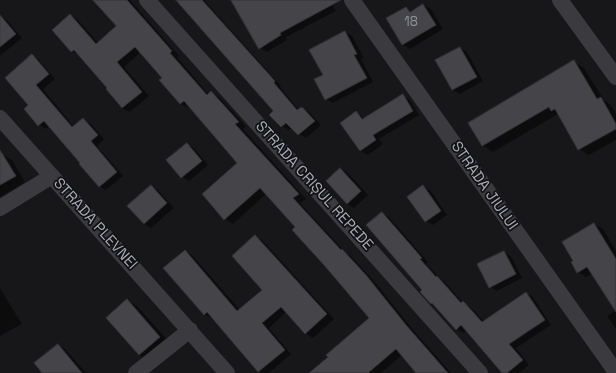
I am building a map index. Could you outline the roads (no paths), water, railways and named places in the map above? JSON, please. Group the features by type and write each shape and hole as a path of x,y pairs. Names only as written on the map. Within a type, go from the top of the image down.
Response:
{"street":[{"name":"STRADA CRIȘUL REPEDE","path":"147,0 480,373"},
{"name":"STRADA JIULUI","path":"352,0 616,372"},
{"path":"560,0 616,76"},
{"name":"STRADA PLEVNEI","path":"0,118 227,373"},
{"path":"0,208 52,176"},
{"path":"136,373 190,330"}]}
